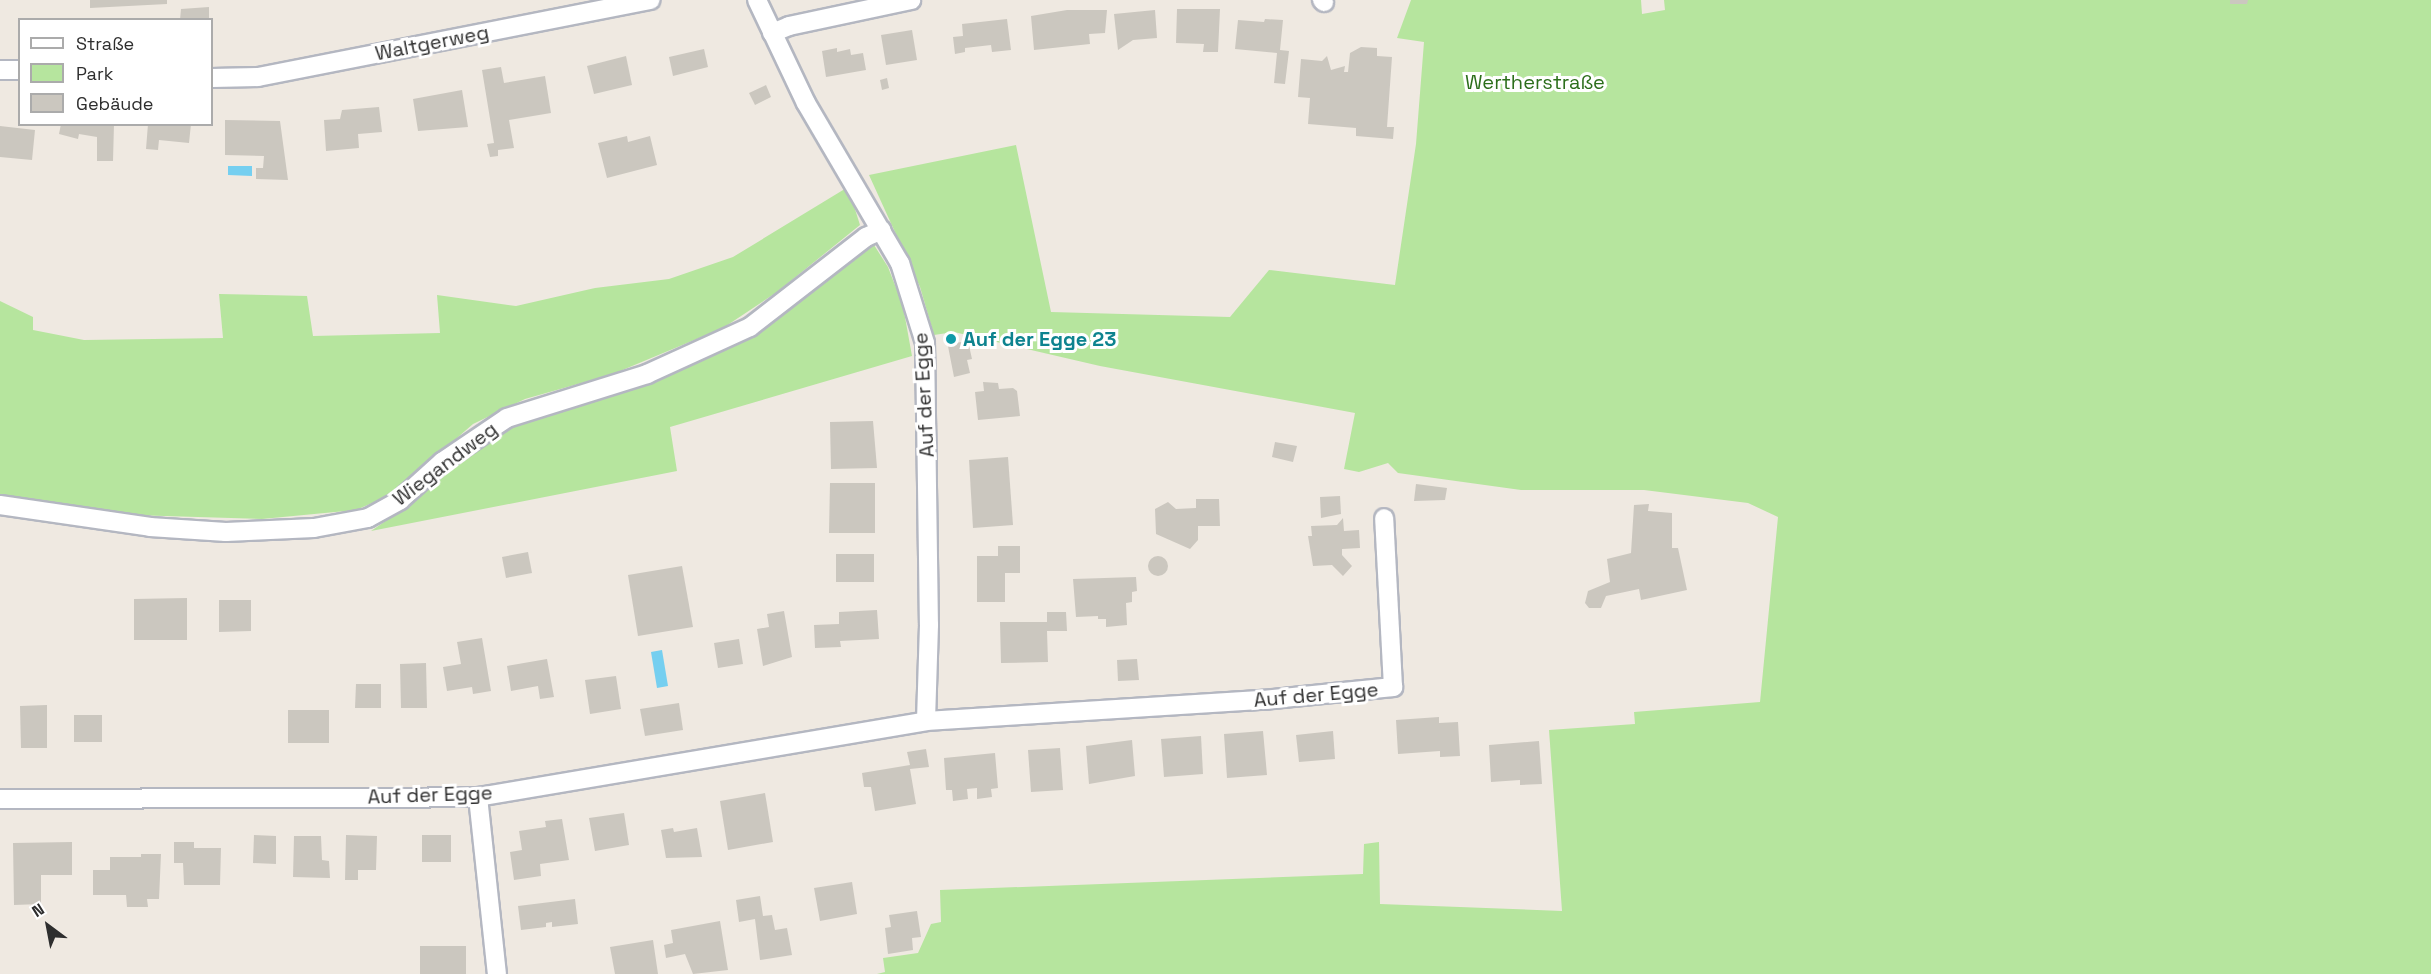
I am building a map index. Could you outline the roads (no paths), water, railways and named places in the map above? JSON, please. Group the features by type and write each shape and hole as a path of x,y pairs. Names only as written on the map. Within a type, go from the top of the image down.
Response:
{"street":[{"name":"Waltgerweg","path":"213,78 258,76 651,0"},
{"name":"Auf der Egge","path":"757,0 806,103 882,230 912,293 925,343 929,625 926,722"},
{"path":"772,33 789,26 911,0"},
{"path":"0,70 18,70"},
{"name":"Wiegandweg","path":"0,505 150,528 226,532 314,528 368,518 400,500 450,456 507,418 646,374 750,327 866,237 882,230"},
{"name":"Auf der Egge","path":"0,799 478,797 926,722 1263,700 1393,687 1384,518"},
{"path":"478,797 497,974"}],"water":[{"path":"228,166 252,166 252,176 228,175"},
{"path":"662,650 668,686 657,688 651,652"}],"place":[{"name":"Auf der Egge 23","path":"951,339"}],"park label":[{"name":"Wertherstraße","path":"1535,82"}]}
